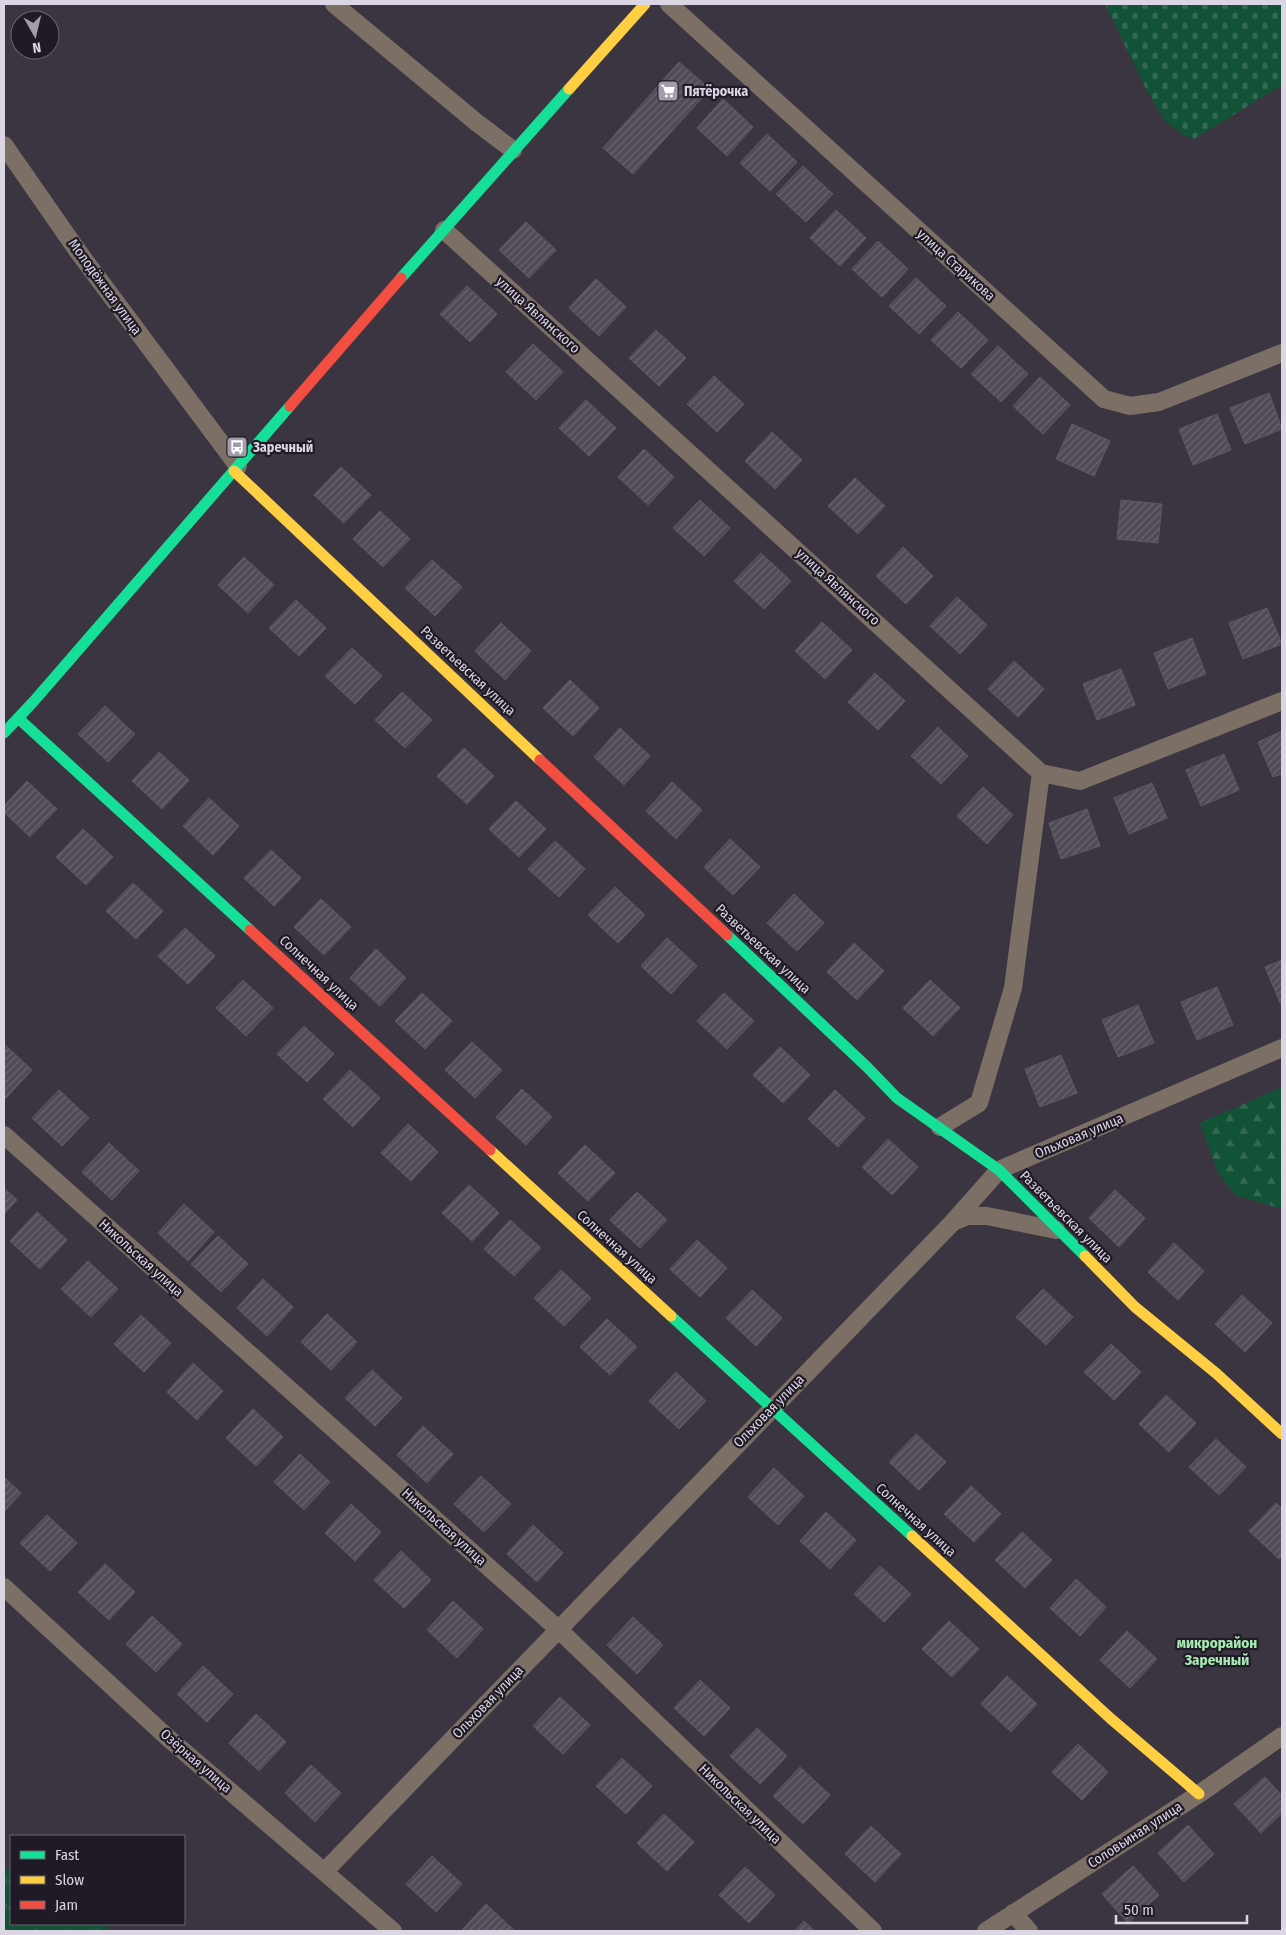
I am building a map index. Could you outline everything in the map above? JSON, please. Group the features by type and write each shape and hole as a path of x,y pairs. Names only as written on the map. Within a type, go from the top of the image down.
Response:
{"street":[{"path":"334,4 476,122 513,150"},
{"path":"4,733 513,150 645,4"},
{"name":"улица Старикова","path":"669,4 1104,399 1130,406 1159,402 1282,354"},
{"name":"Молодёжная улица","path":"4,145 77,250 209,428 236,468"},
{"name":"улица Являнского","path":"444,230 1041,772 1080,781 1282,701"},
{"name":"Разветьевская улица","path":"236,468 897,1098 999,1170 1056,1230 1135,1307 1217,1374 1282,1434"},
{"name":"Солнечная улица","path":"18,718 1103,1712 1199,1794"},
{"path":"940,1127 979,1103 1014,988 1041,772"},
{"name":"Ольховая улица","path":"324,1872 952,1222 999,1170 1282,1048"},
{"name":"Никольская улица","path":"4,1135 558,1629 873,1931"},
{"path":"952,1222 968,1216 987,1216 1056,1230"},
{"name":"Озёрная улица","path":"4,1587 167,1737 393,1931"},
{"name":"Соловьиная улица","path":"986,1931 1199,1794 1282,1736"},
{"path":"1013,1913 1029,1931"}],"green space":[{"path":"1105,4 1282,4 1282,85 1194,139 1183,135 1164,120 1145,87"},
{"path":"1282,1087 1282,1209 1235,1195 1218,1173 1200,1123"},
{"path":"10,1868 10,1925 104,1925 113,1931 4,1931 4,1873"}],"building":[{"path":"679,62 710,89 633,174 603,148"},
{"path":"723,99 753,127 727,156 697,128"},
{"path":"767,134 797,162 770,191 740,163"},
{"path":"803,166 833,194 806,222 776,194"},
{"path":"836,210 866,238 840,266 810,238"},
{"path":"526,222 556,250 529,278 499,250"},
{"path":"878,241 908,269 882,297 852,269"},
{"path":"916,278 946,306 919,334 889,306"},
{"path":"596,279 626,307 599,336 569,308"},
{"path":"467,286 497,314 470,342 440,314"},
{"path":"958,312 988,340 961,368 931,340"},
{"path":"656,330 686,358 659,386 629,358"},
{"path":"533,344 563,372 536,400 506,372"},
{"path":"998,346 1028,374 1001,402 971,374"},
{"path":"714,376 744,404 717,432 687,404"},
{"path":"1040,377 1070,405 1043,434 1013,406"},
{"path":"1269,393 1282,429 1245,444 1230,408"},
{"path":"586,400 616,428 589,456 559,428"},
{"path":"1217,414 1231,450 1193,465 1179,429"},
{"path":"1072,424 1110,441 1094,476 1056,459"},
{"path":"772,432 802,460 775,489 745,461"},
{"path":"644,449 674,477 648,505 618,477"},
{"path":"341,467 371,495 344,523 314,495"},
{"path":"855,478 885,506 858,534 828,506"},
{"path":"700,500 730,528 704,556 673,528"},
{"path":"1121,500 1162,504 1158,543 1117,539"},
{"path":"380,511 410,539 383,567 353,539"},
{"path":"903,547 933,576 906,604 876,576"},
{"path":"761,553 791,581 764,609 734,581"},
{"path":"244,557 274,585 248,613 218,585"},
{"path":"432,560 462,587 435,616 405,588"},
{"path":"957,597 987,625 960,654 930,626"},
{"path":"296,600 326,628 299,656 269,628"},
{"path":"1267,608 1282,644 1243,659 1229,623"},
{"path":"822,622 852,650 825,679 795,651"},
{"path":"501,623 531,651 505,680 475,651"},
{"path":"1192,638 1206,674 1168,689 1154,653"},
{"path":"352,648 382,676 355,704 325,676"},
{"path":"1014,661 1044,689 1018,717 988,689"},
{"path":"1121,669 1135,705 1097,720 1083,684"},
{"path":"875,673 905,701 878,730 848,702"},
{"path":"570,680 599,708 573,736 543,708"},
{"path":"402,692 432,720 405,748 375,720"},
{"path":"105,706 135,734 108,762 78,734"},
{"path":"938,727 968,756 941,784 911,756"},
{"path":"620,728 650,756 624,785 594,757"},
{"path":"1282,731 1282,774 1273,777 1258,742"},
{"path":"464,748 494,776 467,804 437,776"},
{"path":"159,752 189,780 162,809 132,781"},
{"path":"1224,754 1239,790 1201,806 1186,770"},
{"path":"27,781 57,809 30,837 4,812 4,806"},
{"path":"672,782 702,810 676,839 646,811"},
{"path":"1152,783 1167,818 1129,834 1114,798"},
{"path":"983,787 1013,815 987,844 957,816"},
{"path":"209,798 239,826 213,855 183,826"},
{"path":"516,801 546,829 519,857 489,829"},
{"path":"1087,809 1100,846 1061,859 1049,823"},
{"path":"83,829 113,857 86,885 56,857"},
{"path":"730,839 760,867 733,895 704,867"},
{"path":"555,841 585,869 559,897 528,869"},
{"path":"271,850 301,878 274,906 244,878"},
{"path":"133,883 163,911 136,939 106,911"},
{"path":"615,887 645,915 618,943 588,915"},
{"path":"794,894 824,923 797,951 767,923"},
{"path":"321,899 351,927 324,955 294,927"},
{"path":"185,928 215,956 188,984 158,956"},
{"path":"667,938 697,966 671,994 641,966"},
{"path":"854,943 884,971 857,1000 827,972"},
{"path":"376,949 406,978 380,1006 350,978"},
{"path":"1282,960 1282,1004 1281,1005 1265,967"},
{"path":"243,980 273,1008 246,1036 216,1008"},
{"path":"930,980 960,1008 933,1036 903,1008"},
{"path":"1217,987 1233,1025 1197,1040 1181,1002"},
{"path":"422,993 452,1021 425,1049 395,1021"},
{"path":"724,993 754,1021 727,1049 697,1021"},
{"path":"1138,1005 1154,1043 1118,1057 1102,1020"},
{"path":"304,1026 334,1054 307,1082 277,1054"},
{"path":"472,1042 502,1070 475,1098 445,1070"},
{"path":"4,1044 32,1070 5,1099 4,1097"},
{"path":"780,1047 810,1075 783,1103 753,1075"},
{"path":"1061,1055 1077,1093 1040,1107 1025,1069"},
{"path":"350,1070 380,1098 353,1127 323,1099"},
{"path":"522,1089 552,1117 526,1145 496,1117"},
{"path":"59,1090 89,1118 62,1146 32,1118"},
{"path":"835,1090 865,1118 838,1147 808,1119"},
{"path":"408,1124 438,1152 411,1181 381,1153"},
{"path":"888,1139 918,1167 892,1195 862,1167"},
{"path":"109,1143 139,1171 112,1200 82,1172"},
{"path":"585,1145 615,1173 588,1201 558,1173"},
{"path":"469,1185 499,1213 472,1241 442,1213"},
{"path":"4,1188 17,1200 4,1214"},
{"path":"1115,1190 1145,1218 1119,1247 1089,1218"},
{"path":"637,1192 667,1220 640,1248 610,1220"},
{"path":"184,1204 214,1232 188,1261 158,1233"},
{"path":"37,1212 67,1240 40,1269 10,1241"},
{"path":"510,1220 541,1248 514,1276 484,1249"},
{"path":"218,1236 248,1264 221,1292 191,1264"},
{"path":"697,1240 727,1268 700,1297 670,1269"},
{"path":"1174,1243 1204,1271 1178,1300 1148,1272"},
{"path":"88,1261 118,1289 91,1317 61,1289"},
{"path":"561,1270 591,1298 564,1326 534,1298"},
{"path":"263,1279 293,1307 267,1336 237,1308"},
{"path":"1043,1289 1073,1317 1046,1345 1016,1317"},
{"path":"752,1290 782,1318 756,1346 726,1318"},
{"path":"1242,1295 1272,1323 1245,1352 1215,1324"},
{"path":"327,1314 357,1342 331,1370 301,1342"},
{"path":"141,1315 171,1343 144,1372 114,1344"},
{"path":"607,1319 637,1347 610,1375 580,1347"},
{"path":"1111,1344 1141,1372 1114,1400 1084,1372"},
{"path":"193,1363 223,1391 197,1420 167,1392"},
{"path":"372,1370 402,1398 375,1426 345,1398"},
{"path":"676,1372 706,1401 679,1429 649,1401"},
{"path":"1166,1395 1196,1423 1169,1452 1139,1424"},
{"path":"253,1409 283,1437 256,1466 226,1438"},
{"path":"423,1426 453,1454 427,1483 397,1455"},
{"path":"916,1434 946,1462 919,1490 889,1462"},
{"path":"1216,1439 1246,1467 1219,1495 1189,1467"},
{"path":"300,1454 330,1482 304,1510 274,1482"},
{"path":"774,1468 804,1496 778,1525 748,1497"},
{"path":"481,1476 511,1504 484,1532 454,1504"},
{"path":"4,1477 21,1493 4,1512"},
{"path":"971,1486 1001,1514 974,1542 944,1514"},
{"path":"1276,1503 1282,1509 1282,1556 1279,1559 1249,1531"},
{"path":"351,1504 381,1532 355,1561 325,1533"},
{"path":"826,1512 856,1540 830,1569 800,1541"},
{"path":"47,1515 77,1543 50,1571 20,1543"},
{"path":"533,1525 563,1553 537,1582 507,1554"},
{"path":"1022,1532 1052,1560 1025,1588 995,1560"},
{"path":"401,1551 431,1580 404,1608 374,1580"},
{"path":"105,1564 135,1592 109,1620 78,1592"},
{"path":"880,1566 911,1594 884,1622 854,1594"},
{"path":"1076,1579 1106,1607 1080,1636 1050,1608"},
{"path":"453,1601 483,1629 457,1658 427,1630"},
{"path":"152,1616 182,1644 156,1672 126,1644"},
{"path":"633,1617 663,1645 637,1674 607,1645"},
{"path":"949,1621 979,1649 952,1677 922,1649"},
{"path":"1127,1631 1157,1659 1130,1688 1100,1660"},
{"path":"203,1666 233,1694 207,1722 177,1694"},
{"path":"1007,1676 1037,1704 1011,1732 981,1704"},
{"path":"700,1680 730,1708 704,1736 674,1708"},
{"path":"560,1697 590,1725 563,1754 533,1726"},
{"path":"256,1714 286,1742 259,1771 229,1743"},
{"path":"757,1728 787,1756 760,1784 730,1756"},
{"path":"1078,1744 1108,1772 1082,1800 1052,1772"},
{"path":"622,1758 652,1786 626,1814 596,1786"},
{"path":"311,1765 341,1793 315,1822 285,1793"},
{"path":"800,1767 830,1795 803,1824 773,1796"},
{"path":"1265,1777 1282,1796 1282,1813 1261,1833 1234,1804"},
{"path":"664,1814 694,1842 667,1871 637,1843"},
{"path":"1188,1825 1214,1854 1184,1882 1158,1853"},
{"path":"871,1826 901,1854 875,1882 845,1854"},
{"path":"432,1856 462,1884 436,1912 406,1884"},
{"path":"1133,1866 1159,1895 1128,1923 1102,1894"},
{"path":"745,1867 775,1895 749,1923 719,1895"},
{"path":"486,1904 515,1931 461,1931"},
{"path":"804,1921 815,1931 795,1931"}],"traffic: fast":[{"path":"401,278 569,89"},
{"path":"4,733 34,701 290,406"},
{"path":"18,718 250,930"},
{"path":"727,935 867,1067 897,1098 999,1170 1085,1256"},
{"path":"671,1316 912,1536"}],"traffic: slow":[{"path":"569,89 645,4"},
{"path":"234,471 540,760"},
{"path":"490,1150 671,1316"},
{"path":"1085,1256 1135,1307 1217,1374 1282,1434"},
{"path":"912,1536 1110,1718 1199,1794"}],"traffic: jam":[{"path":"290,406 401,278"},
{"path":"540,760 727,935"},
{"path":"250,930 490,1150"}],"place":[{"name":"Пятёрочка","path":"668,91"},
{"name":"Заречный","path":"237,447"}],"district":[{"name":"микрорайон Заречный","path":"1217,1652"}]}
